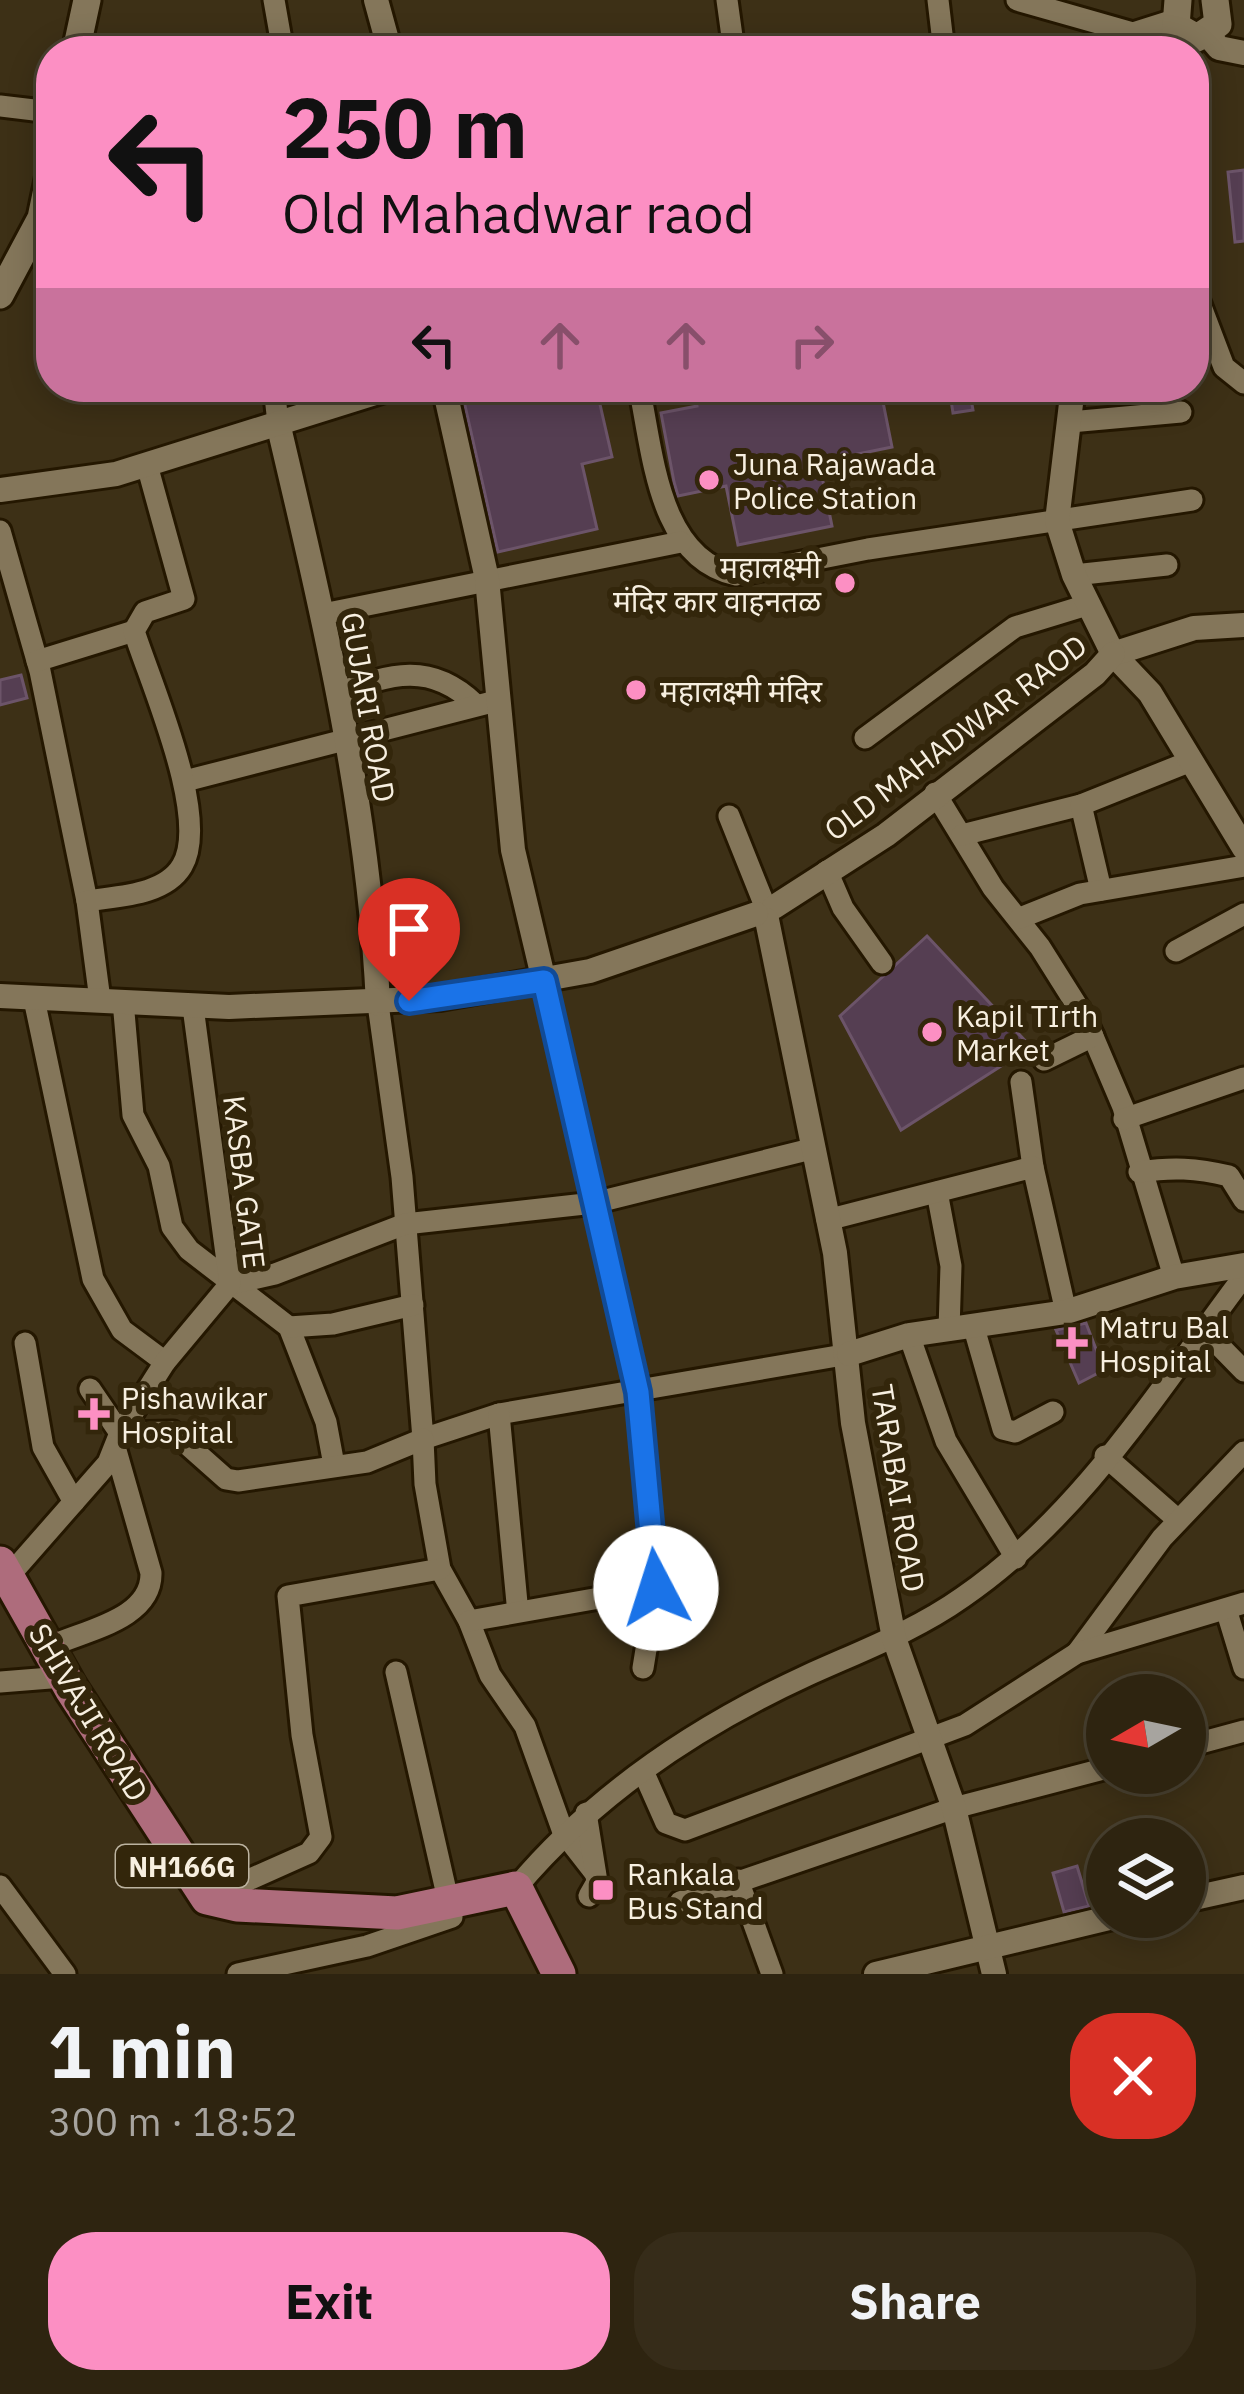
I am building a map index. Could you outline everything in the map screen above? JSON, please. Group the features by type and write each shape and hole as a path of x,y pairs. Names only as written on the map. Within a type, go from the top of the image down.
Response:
{"highway":[{"name":"SHIVAJI ROAD","path":"3,1575 197,1890 207,1898"},
{"name":"NH166G","path":"207,1898 365,1929 397,1913 516,1888"},
{"path":"516,1888 559,1974"}],"main road":[{"path":"79,36 87,0"},
{"path":"1188,28 1218,24 1215,0"},
{"path":"0,295 36,227"}],"street":[{"path":"274,0 280,36"},
{"path":"376,0 386,36"},
{"path":"727,0 732,36"},
{"path":"938,0 942,36"},
{"path":"1017,0 1133,33 1188,28"},
{"path":"1209,42 1244,53"},
{"path":"0,106 36,110"},
{"path":"1209,328 1224,367 1244,383"},
{"path":"276,402 278,423"},
{"path":"0,490 147,465 346,402"},
{"path":"447,402 487,579 486,702 513,850 638,1392 656,1588 643,1668"},
{"path":"642,402 657,472 681,542 700,563 736,575 1192,500"},
{"path":"1072,402 1057,521 1074,575 1113,654 1150,693 1244,848"},
{"path":"1070,422 1181,412"},
{"name":"GUJARI ROAD","path":"278,423 338,693 374,908 378,1004"},
{"path":"37,661 134,631 145,611 184,599 147,465"},
{"path":"0,531 37,661 130,1100 159,1166 167,1215 179,1240 289,1328 326,1422 334,1465"},
{"path":"323,614 681,542"},
{"path":"1074,575 1167,565"},
{"path":"865,738 1015,627 1088,605"},
{"path":"1113,654 1194,628 1244,627"},
{"path":"87,901 137,893 182,867 187,844 185,781 134,631"},
{"name":"OLD MAHADWAR RAOD","path":"0,996 194,1006 378,1004 590,971 765,910 886,835 1095,674 1113,654"},
{"path":"338,693 391,674 418,673 486,702"},
{"path":"185,781 486,702"},
{"path":"962,836 1081,805 1191,761"},
{"path":"935,793 1093,1036 1174,1276"},
{"path":"1081,805 1101,890"},
{"path":"729,816 765,910"},
{"path":"1020,919 1101,890 1244,866"},
{"path":"827,871 842,908 883,963"},
{"name":"TARABAI ROAD","path":"765,910 827,1220 849,1354 853,1423 893,1638 954,1808 994,1974"},
{"path":"1176,952 1244,914"},
{"path":"34,999 93,1279 122,1330 165,1362"},
{"path":"378,1004 413,1305 424,1484 440,1569 469,1622 490,1675 525,1726 563,1832 596,1873"},
{"name":"KASBA GATE","path":"3,1575 108,1463 165,1362 230,1284 194,1006"},
{"path":"1044,1060 1093,1036"},
{"path":"1124,1119 1244,1078"},
{"path":"1021,1082 1066,1312"},
{"path":"230,1284 275,1274 405,1224 594,1203 812,1149"},
{"path":"827,1220 1034,1167"},
{"path":"1139,1172 1191,1167 1214,1172 1228,1176 1244,1200"},
{"path":"937,1192 954,1309 1003,1429 1016,1432 1052,1412"},
{"path":"117,1440 173,1432 226,1479 238,1481 367,1462 499,1414 849,1354 909,1335 1066,1312 1174,1276 1244,1265"},
{"path":"516,1888 563,1832 644,1771 726,1717 893,1638 1016,1558 1064,1511 1244,1276"},
{"path":"289,1328 333,1324 413,1305"},
{"path":"1205,1331 1244,1371"},
{"path":"909,1335 946,1442 1016,1558"},
{"path":"25,1343 43,1447 74,1502"},
{"path":"0,1682 57,1661 136,1610 150,1593 151,1573 117,1440 90,1389"},
{"path":"499,1414 517,1603"},
{"path":"1077,1653 1178,1520 1244,1452"},
{"path":"1105,1456 1178,1520"},
{"path":"207,1898 310,1853 319,1844 292,1616 286,1601 294,1592 440,1569"},
{"path":"469,1622 656,1588"},
{"path":"644,1771 666,1823 686,1830 965,1724 1077,1653 1235,1606 1244,1668"},
{"path":"396,1672 449,1901"},
{"path":"1206,1741 1244,1731"},
{"path":"680,1902 954,1808 1086,1773"},
{"path":"586,1813 596,1873 589,1896"},
{"path":"738,1880 772,1974"},
{"path":"1,1885 64,1974"},
{"path":"1206,1895 1244,1887"},
{"path":"876,1974 1086,1923"},
{"path":"238,1974 365,1929"}],"building":[{"path":"1244,170 1244,241 1235,242 1228,172"},
{"path":"464,402 599,402 612,457 582,464 597,529 498,552"},
{"path":"696,402 883,402 892,447 819,462 832,526 738,545 726,486 678,496 661,413 697,406"},
{"path":"951,402 972,402 973,410 953,413"},
{"path":"21,675 27,698 0,705 0,680"},
{"name":"Kapil TIrth Market","path":"927,936 1031,1047 901,1130 840,1016"},
{"path":"1086,1323 1104,1370 1079,1383 1056,1330"},
{"path":"1077,1866 1086,1907 1064,1912 1053,1873"}],"place":[{"name":"Juna Rajawada Police Station","path":"709,480"},
{"name":"महालक्ष्मी मंदिर कार वाहनतळ","path":"845,583"},
{"name":"महालक्ष्मी मंदिर","path":"636,690"},
{"name":"Kapil TIrth Market","path":"932,1032"},
{"name":"Matru Bal Hospital","path":"1072,1343"},
{"name":"Pishawikar Hospital","path":"94,1414"},
{"name":"Rankala Bus Stand","path":"603,1890"}],"route":[{"path":"409,1001 544,981 638,1392 656,1588"}]}
